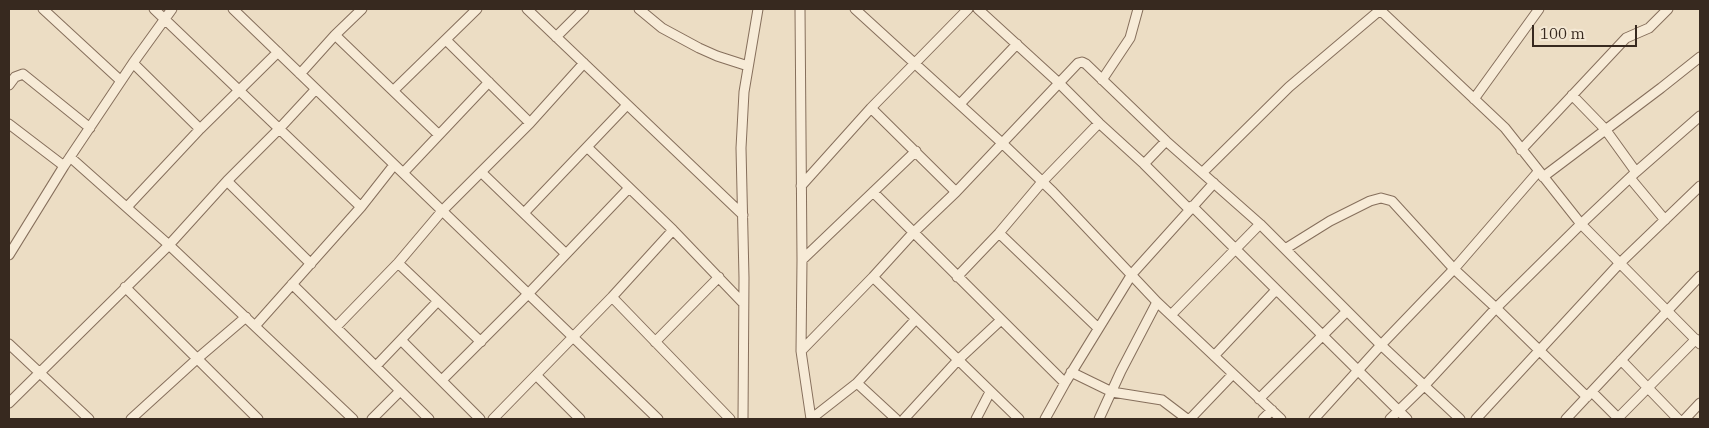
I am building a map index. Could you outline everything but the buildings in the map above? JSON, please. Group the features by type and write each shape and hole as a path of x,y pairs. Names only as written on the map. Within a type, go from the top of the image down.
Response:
{"street":[{"path":"43,9 120,81"},
{"path":"154,9 362,207"},
{"path":"9,254 120,81 172,9"},
{"path":"233,9 658,419"},
{"path":"300,74 335,35 362,9"},
{"path":"394,90 476,9"},
{"path":"527,9 742,215"},
{"path":"556,36 584,9"},
{"path":"639,9 662,28 699,48 748,66"},
{"path":"743,419 742,148 744,92 758,9"},
{"path":"800,9 801,351 811,419 857,383 916,319"},
{"path":"856,9 1053,192 1157,302 1281,419"},
{"path":"801,186 871,108 968,9"},
{"path":"978,9 1060,83 1099,123 1234,249 1406,419"},
{"path":"1102,80 1130,38 1138,9"},
{"path":"1203,172 1289,88 1379,9 1505,128 1581,224 1698,342 1648,388 1618,419 1539,351 1454,269 1392,201 1381,198 1370,201 1330,221 1285,249"},
{"path":"1474,99 1539,9"},
{"path":"1521,150 1626,38 1649,28 1668,9"},
{"path":"335,35 439,134"},
{"path":"446,40 530,123"},
{"path":"960,104 1017,44"},
{"path":"127,207 278,52"},
{"path":"1314,419 1541,175 1661,88 1700,57"},
{"path":"801,351 1078,63 1082,62 1166,141 1260,224 1381,345 1460,419"},
{"path":"133,63 200,130"},
{"path":"336,327 398,263 442,211 530,123 584,63"},
{"path":"9,86 18,74 23,74 90,128"},
{"path":"403,173 489,82"},
{"path":"9,403 169,244 316,89"},
{"path":"1572,95 1605,129 1633,175 1665,220"},
{"path":"524,213 627,105"},
{"path":"871,108 956,192"},
{"path":"1390,419 1425,385 1496,308 1581,224 1700,116"},
{"path":"957,277 999,233 1042,182 1099,123"},
{"path":"9,124 64,166"},
{"path":"1144,164 1166,141"},
{"path":"587,147 673,230 744,303"},
{"path":"802,260 916,151"},
{"path":"70,157 169,244 353,419"},
{"path":"255,326 362,207 394,164"},
{"path":"481,172 566,254"},
{"path":"227,181 311,264"},
{"path":"1045,419 1132,274 1214,182"},
{"path":"442,380 528,294 629,188"},
{"path":"1476,419 1619,264 1699,190"},
{"path":"873,192 1065,383"},
{"path":"1171,315 1260,224"},
{"path":"494,419 538,376 673,230"},
{"path":"999,233 1098,328"},
{"path":"398,263 481,342"},
{"path":"655,342 719,277"},
{"path":"873,277 1019,419"},
{"path":"1572,417 1589,394 1700,278"},
{"path":"292,284 429,419"},
{"path":"125,287 258,419"},
{"path":"1214,356 1276,290"},
{"path":"612,297 730,419"},
{"path":"376,366 438,301"},
{"path":"1099,419 1157,302"},
{"path":"1260,399 1321,335 1347,311"},
{"path":"130,419 246,317"},
{"path":"904,419 958,360 1001,320"},
{"path":"401,340 480,419"},
{"path":"9,344 89,419"},
{"path":"1621,360 1678,419"},
{"path":"1072,372 1112,392 1162,400 1188,419 1233,374"},
{"path":"538,376 577,418"},
{"path":"857,383 896,419"},
{"path":"372,419 400,391"},
{"path":"976,419 990,392"},
{"path":"1685,419 1700,403"},
{"path":"1263,419 1272,410"}]}
